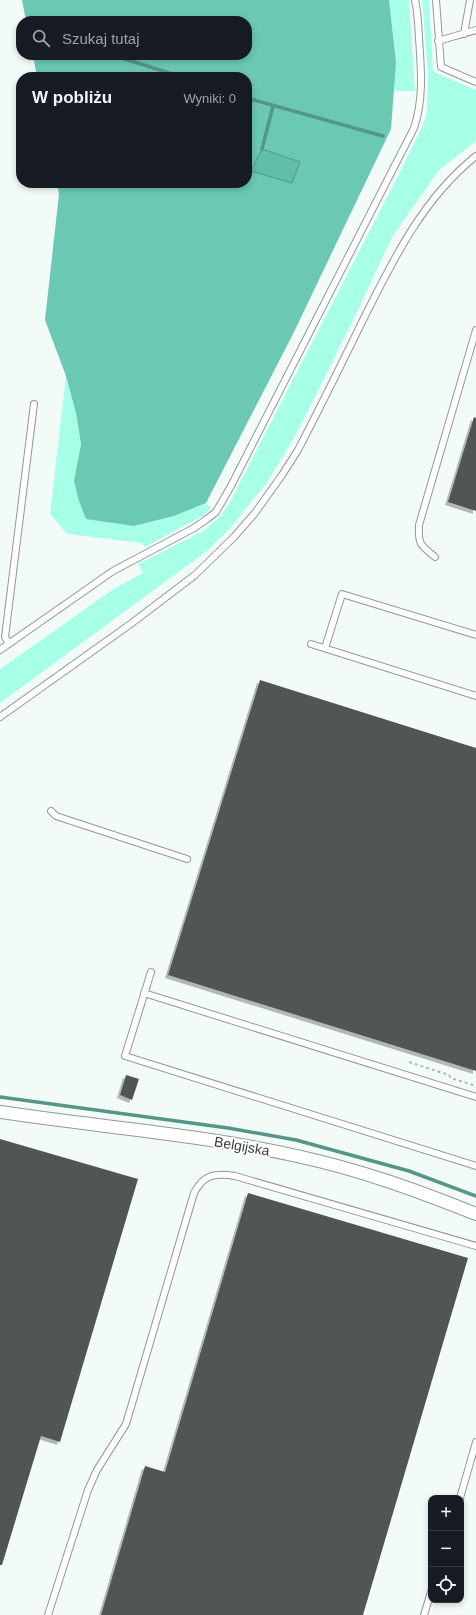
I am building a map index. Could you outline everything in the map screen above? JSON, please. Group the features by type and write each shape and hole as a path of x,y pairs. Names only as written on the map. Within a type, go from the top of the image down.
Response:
{"street":[{"name":"Belgijska","path":"0,1112 211,1140 296,1156 379,1177 425,1193 476,1214"}],"lane":[{"path":"0,650 113,571 194,528 216,512 231,486 414,128 421,95 416,0"},
{"path":"436,0 441,67 476,82"},
{"path":"464,34 470,0"},
{"path":"438,40 476,30"},
{"path":"0,717 180,587 223,548 255,513 298,450 382,282 410,231 428,205 450,178 476,156"},
{"path":"434,557 423,548 418,540 419,525 476,330"},
{"path":"9,644 4,637 34,404"},
{"path":"325,648 342,594 476,635"},
{"path":"310,644 476,696"},
{"path":"50,811 56,816 187,859"},
{"path":"151,972 124,1056 476,1166"},
{"path":"144,993 476,1097"},
{"path":"48,1615 88,1490 97,1470 126,1424 194,1193 198,1185 203,1180 211,1176 221,1174 236,1176 476,1246"},
{"path":"461,1495 476,1442"},
{"path":"424,1615 428,1602"}],"path":[{"path":"409,1062 449,1075 452,1078 476,1086"}],"shaded area":[{"path":"22,0 389,0 396,62 391,129 293,334 206,503 174,516 134,526 86,519 79,501 74,481 81,444 76,413 66,376 45,320 59,194 58,188 252,188 252,72 36,72 34,60 252,60 252,16 25,16"},
{"path":"389,0 409,0 415,91 393,91 396,62"},
{"path":"422,0 429,0 434,72 476,90 476,141 439,170 392,237 359,308 294,438 268,481 231,527 207,551 0,703 0,669 115,588 143,573 138,564 203,531 220,517 231,500 424,123 427,110 428,73"},
{"path":"262,149 300,162 292,183 252,171"},
{"path":"66,376 76,413 81,444 74,481 134,526 174,516 206,503 211,508 204,515 145,547 142,543 67,534 50,514"}],"building":[{"path":"474,417 476,418 476,511 448,502"},
{"path":"260,680 476,748 476,1071 168,975"},
{"path":"126,1075 139,1079 132,1100 120,1095"},
{"path":"0,1139 138,1179 60,1442 41,1436 2,1565 0,1565"},
{"path":"248,1193 468,1258 363,1615 101,1615 145,1466 165,1472"}],"waterway":[{"path":"128,60 166,72"},
{"path":"252,99 383,136"},
{"path":"262,149 273,106"},
{"path":"0,1097 228,1128 296,1140 409,1171 476,1196"}]}
